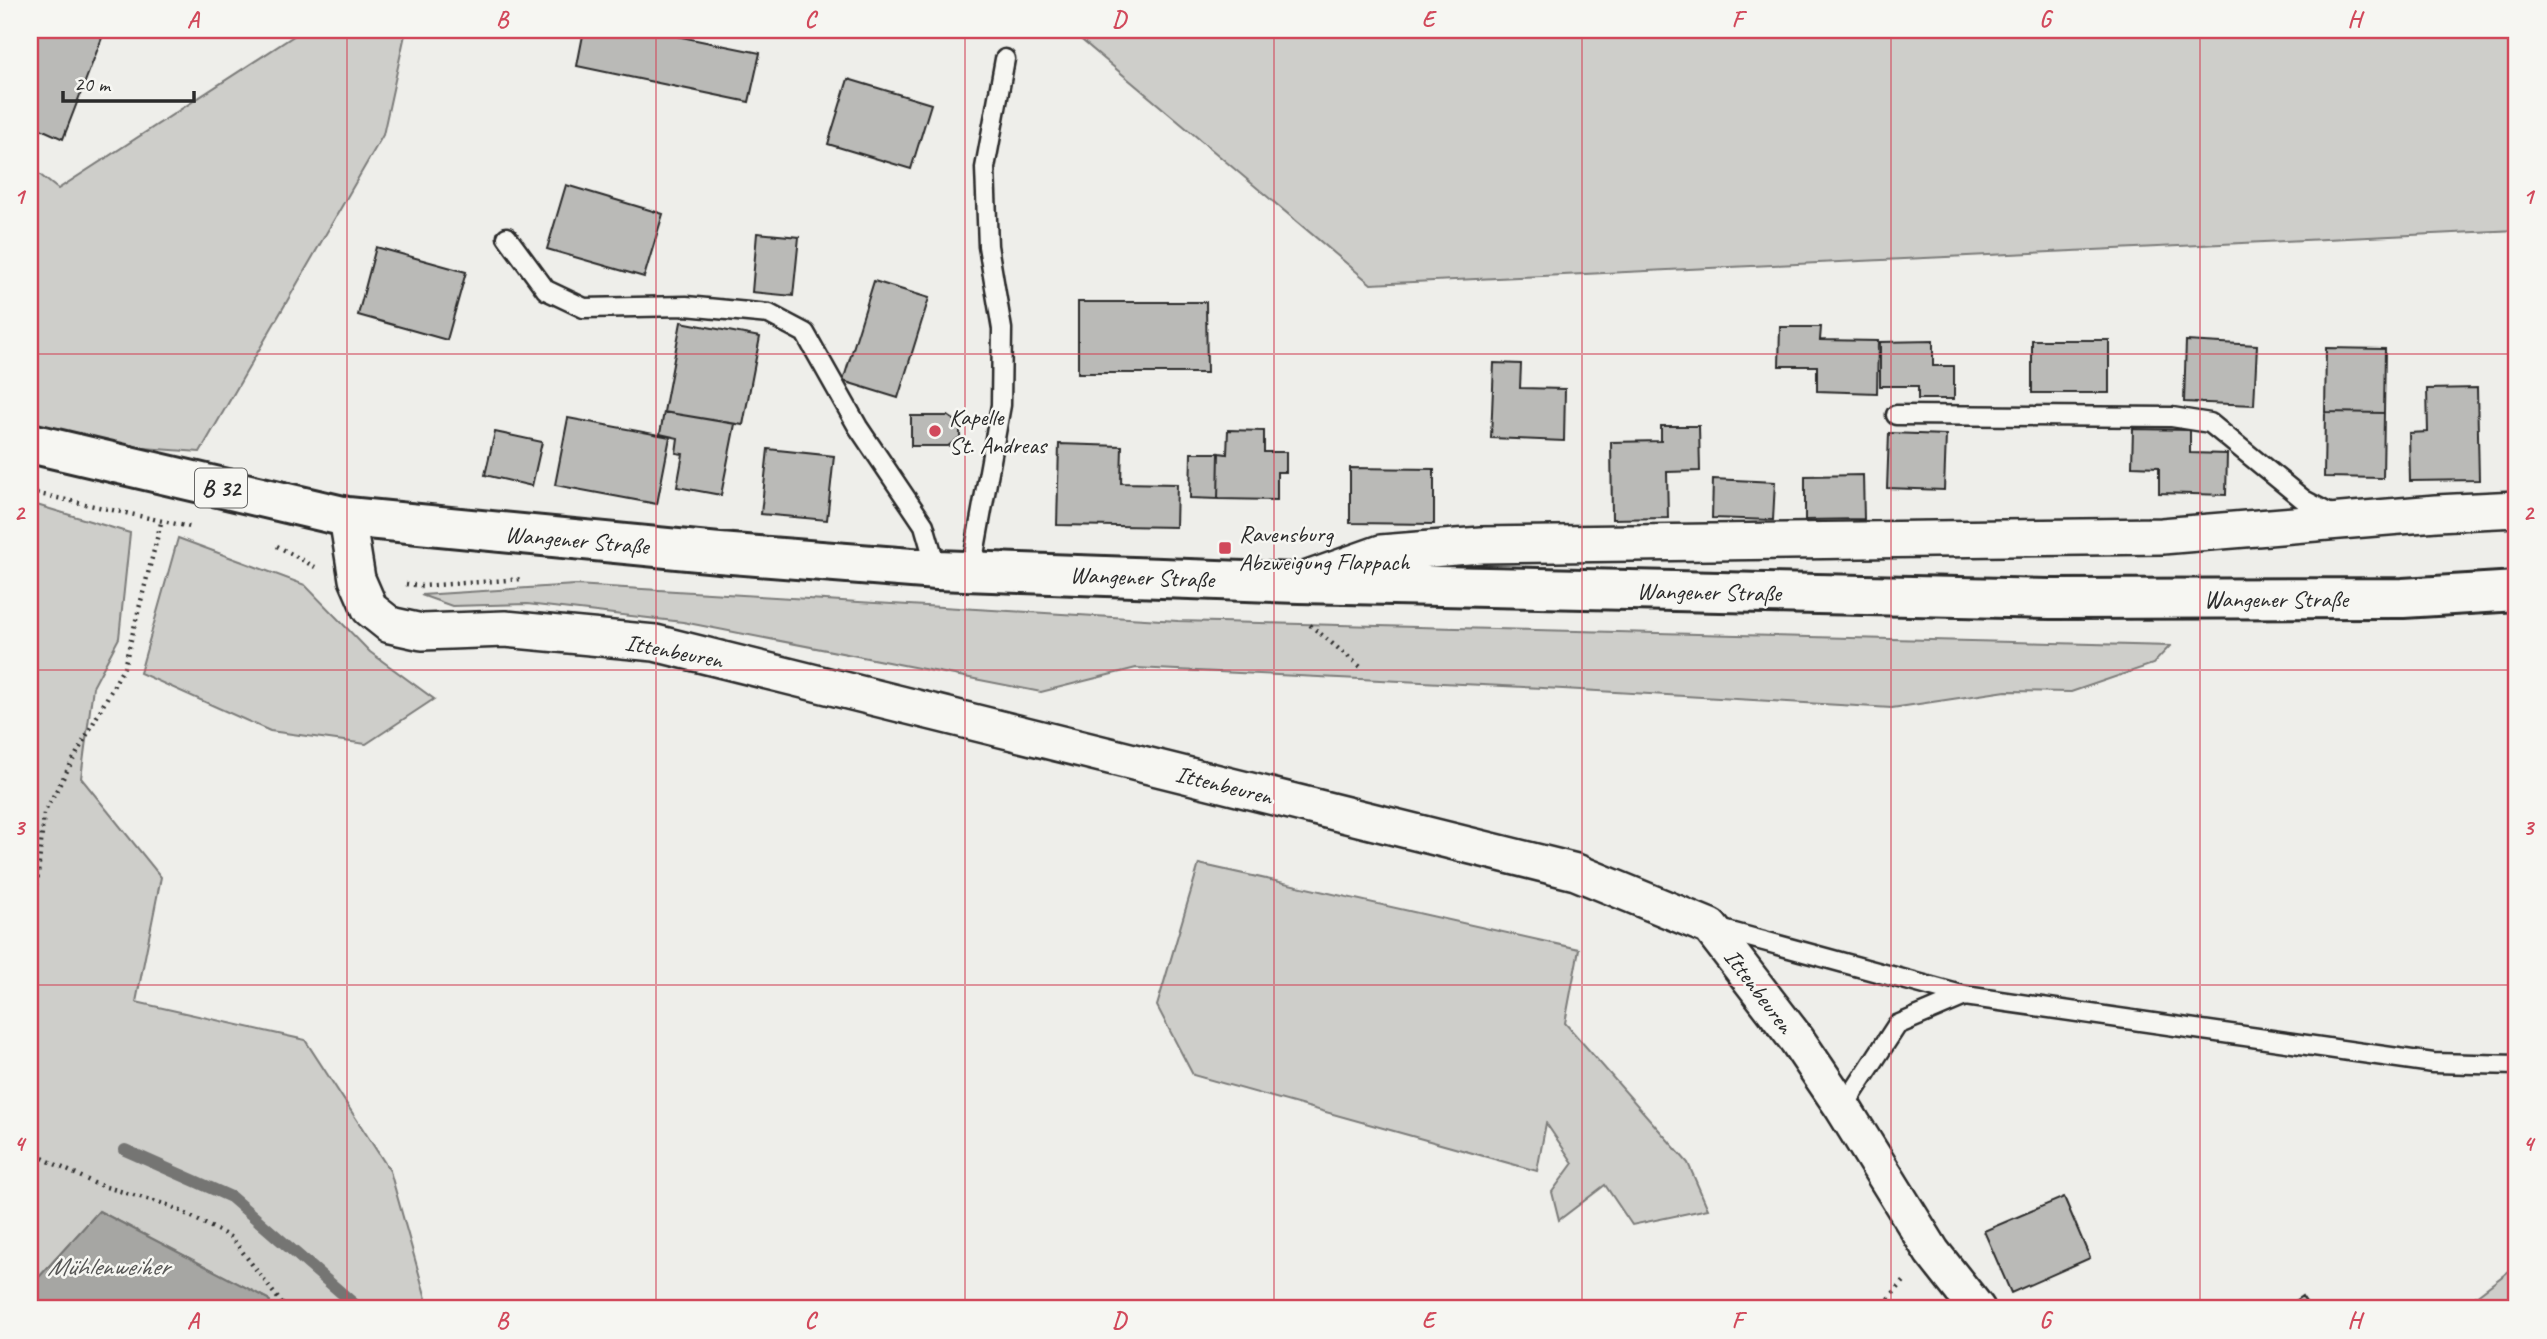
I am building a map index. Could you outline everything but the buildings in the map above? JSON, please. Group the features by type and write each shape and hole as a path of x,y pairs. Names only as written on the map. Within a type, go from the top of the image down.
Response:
{"main road":[{"name":"Wangener Straße","path":"30,443 347,517 691,550 954,571 1299,583 2051,599 2403,598 2517,591"}],"street":[{"path":"1299,583 1381,554 1481,545 2162,536 2517,509"},
{"name":"Ittenbeuren","path":"347,517 357,579 370,608 390,625 422,632 505,629 655,643 1576,872 1710,927 1797,1041 1843,1108 1932,1252 1977,1309"}],"lane":[{"path":"954,571 1001,405 1002,329 988,246 985,169 1005,59"},
{"path":"507,237 546,290 584,308 686,306 769,314 805,333 858,427 954,571"},
{"path":"1896,415 2172,417 2210,423 2304,500 2343,521"},
{"path":"1710,927 1965,996 2433,1063 2517,1065"},
{"path":"1843,1108 1897,1025 1965,996"}],"path":[{"path":"30,954 44,813 124,667 162,521 169,477"},
{"path":"30,492 200,529"},
{"path":"276,545 314,567 357,579"},
{"path":"1306,622 1363,669"},
{"path":"30,1152 96,1184 171,1206 232,1238 286,1309"}],"shaded area":[{"path":"303,30 406,30 383,135 200,452 30,440 30,167 58,189"},
{"path":"1067,30 2517,30 2517,230 1371,284"},
{"path":"30,503 130,533 119,638 93,687 81,778 161,877 136,1002 305,1040 390,1171 429,1309 274,1309 268,1299 99,1211 30,1287"},
{"path":"178,538 305,585 370,652 434,699 366,744 270,731 140,673"},
{"path":"575,585 1178,621 2170,646 2153,664 2071,692 2006,691 1892,708 1136,668 1041,692 683,622 527,604 452,606 421,595"},
{"path":"1199,864 1579,949 1565,1023 1688,1163 1708,1209 1632,1225 1605,1185 1559,1220 1552,1192 1573,1163 1546,1123 1537,1171 1193,1075 1157,1006"},
{"path":"2517,1265 2517,1309 2459,1309"}],"water":[{"name":"Mühlenweiher","path":"99,1211 268,1299 274,1309 30,1309 30,1287"}],"waterway":[{"path":"125,1150 231,1197 353,1303 356,1309"}],"place":[{"name":"Kapelle St. Andreas","path":"935,431"},
{"name":"Ravensburg Abzweigung Flappach","path":"1225,548"}]}
